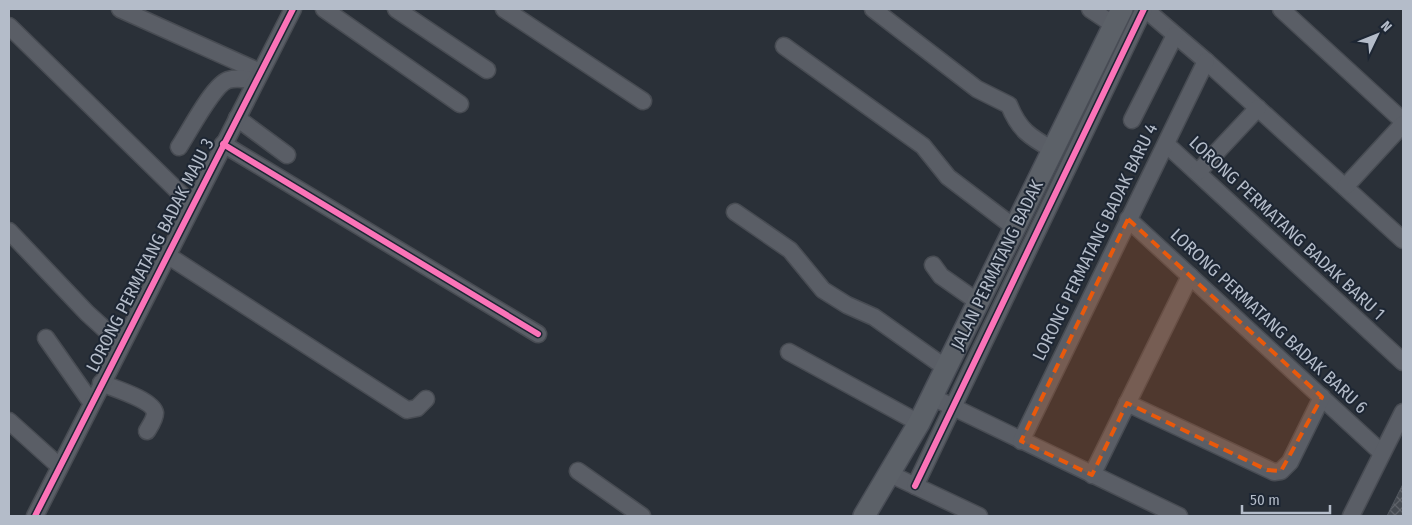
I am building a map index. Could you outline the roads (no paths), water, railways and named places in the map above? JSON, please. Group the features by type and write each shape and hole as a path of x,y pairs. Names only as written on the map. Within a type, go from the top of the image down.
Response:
{"main road":[{"name":"JALAN PERMATANG BADAK","path":"866,516 919,423 1118,17"}],"street":[{"path":"120,9 258,77"},
{"name":"LORONG PERMATANG BADAK MAJU 3","path":"35,516 166,255 293,9"},
{"path":"324,9 460,104"},
{"path":"396,9 486,70"},
{"path":"504,9 642,101"},
{"path":"873,9 977,89 1009,105 1015,120 1025,132 1054,150"},
{"path":"1090,9 1118,17"},
{"path":"915,486 1144,9 1206,61 1403,240"},
{"path":"1282,9 1403,122 1345,187"},
{"path":"9,26 192,205"},
{"path":"1132,120 1175,35"},
{"path":"784,46 923,146 948,177 1015,228"},
{"name":"LORONG PERMATANG BADAK BARU 4","path":"1021,441 1206,61"},
{"path":"179,147 217,89 226,81 236,78 258,77"},
{"path":"1198,172 1258,108"},
{"path":"237,118 287,155"},
{"path":"223,144 538,334"},
{"name":"LORONG PERMATANG BADAK BARU 1","path":"1166,144 1403,362"},
{"path":"735,212 790,250 823,290 879,321 946,368"},
{"name":"LORONG PERMATANG BADAK BARU 6","path":"1128,218 1382,453"},
{"path":"9,231 87,313 121,344"},
{"path":"166,255 407,410 417,408 426,399"},
{"path":"933,264 941,276 978,302"},
{"path":"1092,475 1190,276"},
{"path":"46,338 92,402"},
{"path":"789,352 919,423"},
{"path":"101,383 152,406 155,411 154,418 147,431"},
{"path":"932,397 1179,516"},
{"path":"1127,403 1274,472 1281,471 1290,462 1322,397"},
{"path":"1351,516 1403,412"},
{"path":"9,421 59,466"},
{"path":"578,471 642,516"},
{"path":"890,474 979,516"}]}
